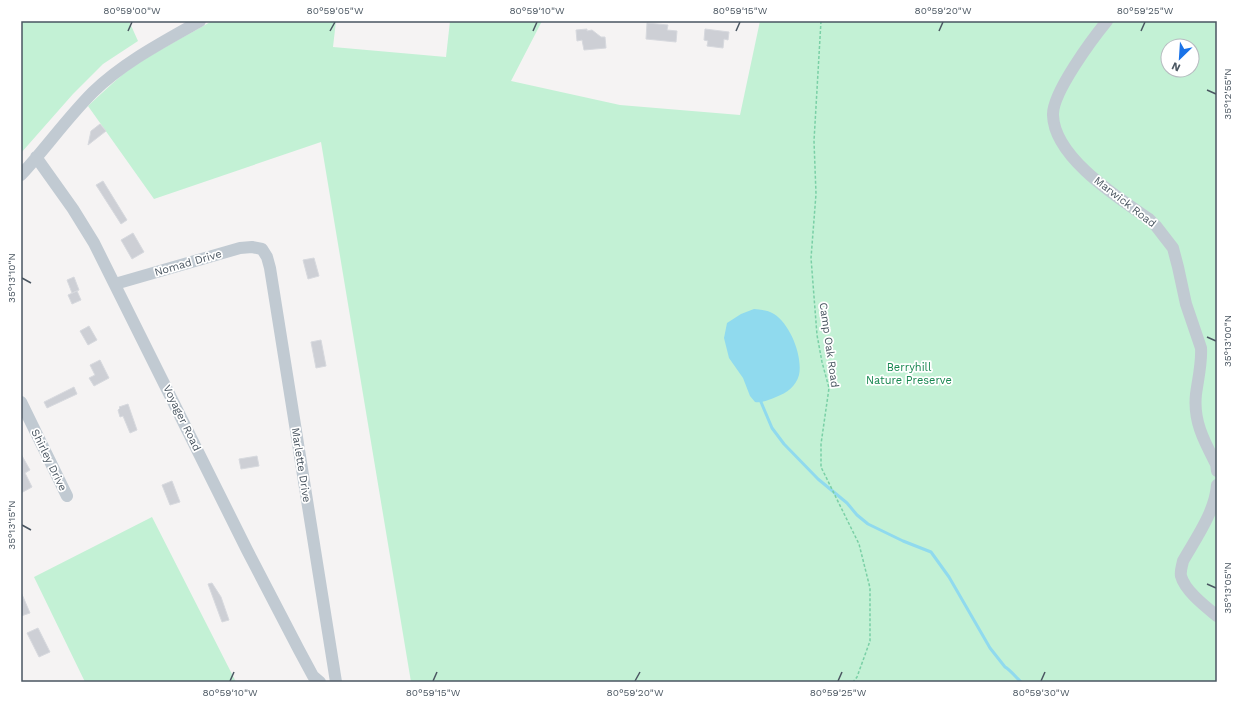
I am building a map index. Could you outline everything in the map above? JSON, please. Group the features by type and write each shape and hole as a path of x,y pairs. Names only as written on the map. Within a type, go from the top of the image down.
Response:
{"street":[{"path":"21,175 81,104 111,76 126,65 200,21"},
{"name":"Marwick Road","path":"1107,21 1090,43 1058,95 1053,111 1056,128 1060,139 1087,173 1149,219 1173,248 1186,304 1202,355 1196,396 1197,423 1216,464 1217,471"},
{"name":"Voyager Road","path":"36,158 73,209 94,243 282,617 313,676 320,682"},
{"name":"Nomad Drive","path":"115,284 240,248 252,247 262,249"},
{"name":"Marlette Drive","path":"262,249 267,257 270,268 336,682"},
{"name":"Shirley Drive","path":"21,402 68,496"},
{"path":"1217,485 1216,495 1209,515 1183,561 1181,569 1181,576 1187,587 1208,609 1217,616"}],"path":[{"name":"Camp Oak Road","path":"820,21 814,141 816,194 811,258 817,335 829,388 821,444 821,467 859,544 870,588 870,641 857,677 853,682"}],"green space":[{"path":"21,21 129,21 138,41 103,64 73,94 21,153"},
{"name":"Berryhill Nature Preserve","path":"212,21 336,21 333,47 446,57 450,21 542,21 511,81 620,105 740,115 760,21 1217,21 1217,682 411,682 321,142 154,199 88,106 127,71 158,51"},
{"path":"152,517 236,682 85,682 34,577"}],"water":[{"path":"754,309 764,310 774,314 785,325 794,341 800,367 798,379 790,389 780,395 760,402 755,402 750,396 743,378 729,358 724,338 727,323 741,314"}],"building":[{"path":"647,23 668,25 667,30 677,31 676,42 646,39"},
{"path":"587,29 587,31 592,30 601,37 605,37 606,48 584,50 582,40 577,41 576,30"},
{"path":"705,29 729,32 728,40 724,39 723,48 707,46 708,41 704,40"},
{"path":"100,124 106,131 88,145 91,131"},
{"path":"103,181 127,220 121,224 96,185"},
{"path":"133,233 144,252 132,259 121,240"},
{"path":"314,258 319,276 308,279 303,260"},
{"path":"74,277 79,290 72,293 67,280"},
{"path":"77,291 81,300 72,304 68,295"},
{"path":"89,326 97,340 88,345 80,331"},
{"path":"321,340 326,366 316,368 311,342"},
{"path":"100,360 109,378 94,386 89,378 95,375 90,365"},
{"path":"74,387 77,394 47,408 44,402"},
{"path":"128,404 137,430 130,433 123,416 120,417 118,410 120,408 119,407"},
{"path":"21,454 30,470 25,473 32,487 21,493"},
{"path":"257,456 259,466 241,469 239,459"},
{"path":"172,481 180,502 170,505 162,485"},
{"path":"212,583 221,597 229,620 222,622 208,584"},
{"path":"21,592 30,613 21,616"},
{"path":"38,628 50,652 39,657 27,633"}],"waterway":[{"path":"761,399 772,428 784,444 818,479 847,503 857,515 868,524 903,541 931,552 949,577 990,648 1005,667 1021,682"}]}
